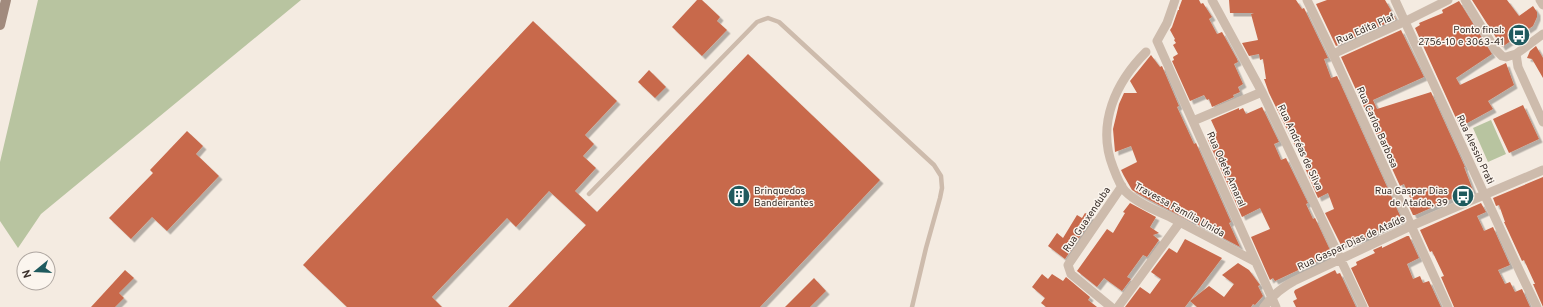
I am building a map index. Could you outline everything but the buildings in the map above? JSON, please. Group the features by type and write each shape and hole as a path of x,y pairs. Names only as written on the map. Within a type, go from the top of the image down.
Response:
{"main road":[{"path":"0,25 6,0"}],"street":[{"name":"Rua Odete Amaral","path":"1175,0 1167,23 1157,41 1276,307"},
{"name":"Rua Andréas de Silva","path":"1212,0 1262,92 1342,260 1362,307"},
{"name":"Rua Carlos Barbosa","path":"1307,0 1448,307"},
{"name":"Rua Alessio Prati","path":"1396,0 1520,274 1537,307"},
{"name":"Rua Edita Plaf","path":"1333,54 1448,0"},
{"path":"1465,0 1498,53 1506,57 1516,54 1543,34"},
{"path":"1540,0 1543,5"},
{"name":"Travessa Família Unida","path":"1146,52 1137,61 1121,84 1112,101 1107,121 1107,147 1122,186 1130,195 1256,262"},
{"path":"1516,54 1518,67 1543,122"},
{"path":"1193,121 1262,92"},
{"name":"Rua Gaspar Dias de Ataíde","path":"1264,307 1282,288 1294,281 1342,260 1412,226 1543,170"},
{"name":"Rua Guaxenduba","path":"1111,307 1070,274 1068,265 1122,186"},
{"path":"1118,307 1180,222"}],"lane":[{"path":"589,194 757,22 768,18 779,22 934,165 941,176 942,188 940,198 912,307"}],"green space":[{"path":"38,0 301,0 41,214 18,248 0,221 0,162"},
{"path":"1491,120 1506,154 1488,162 1473,128"}],"place":[{"name":"Ponto final: 2756-10 e 3063-41","path":"1519,35"},
{"name":"Brinquedos Bandeirantes","path":"739,196"},
{"name":"Rua Gaspar Dias de Ataíde, 39","path":"1463,196"}]}
